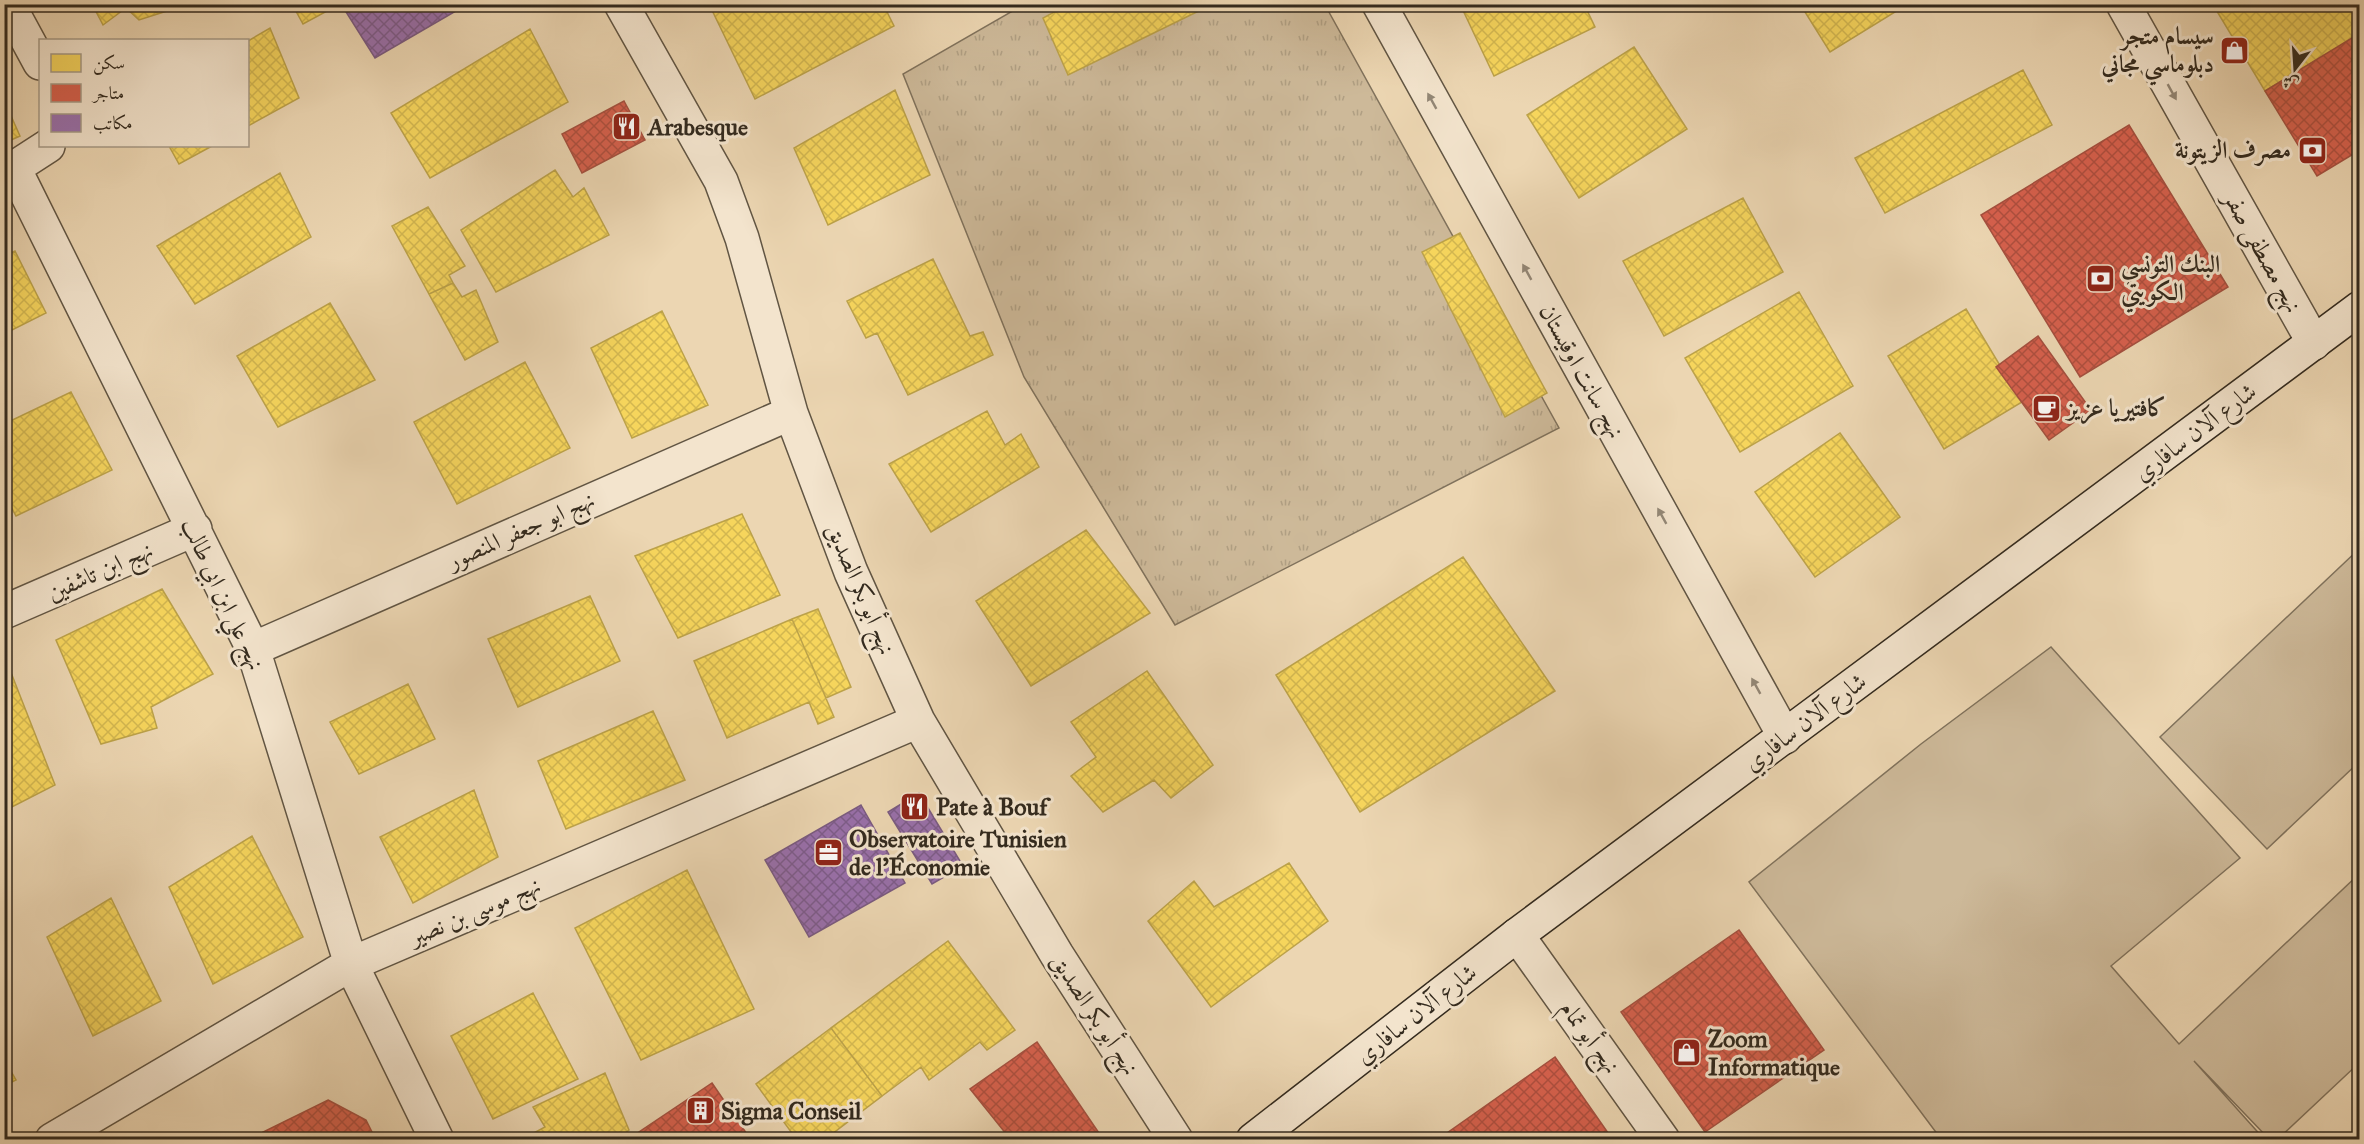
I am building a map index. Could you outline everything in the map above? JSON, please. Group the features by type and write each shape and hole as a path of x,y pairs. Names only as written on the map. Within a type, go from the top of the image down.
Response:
{"street":[{"path":"8,4 39,61"},
{"name":"نهج أبو بكر الصديق","path":"621,4 721,181 742,238 791,413 851,572 918,721 1057,955 1176,1140"},
{"name":"نهج سانت اوقيستان","path":"1378,4 1785,737"},
{"name":"نهج مصطفى صفر","path":"2123,4 2314,343"},
{"name":"نهج علي ابن ابي طالب","path":"46,147 9,170 195,529 253,649 351,964 437,1140"},
{"name":"شارع آلان سافاري","path":"1253,1140 1517,935 2360,308"},
{"name":"نهج ابو جعفر المنصور","path":"253,649 791,413"},
{"name":"نهج ابن تاشفين","path":"4,612 195,529"},
{"name":"نهج موسى بن نصير","path":"52,1140 351,964 918,721"},
{"name":"نهج أبو تمام","path":"1517,935 1663,1140"}],"green space":[{"path":"1023,5 1325,5 1559,428 1175,625 1024,377 903,74"},
{"path":"2359,549 2359,762 2267,849 2160,737"},
{"path":"2051,647 2240,858 2111,966 2179,1044 2359,874 2359,1063 2278,1139 2269,1139 2194,1061 2264,1139 1941,1139 1749,882 1921,744"}],"building: سكن":[{"path":"92,4 164,4 167,11 139,20 126,8 103,25"},
{"path":"292,4 329,4 331,9 303,24"},
{"path":"709,4 883,4 894,26 755,99"},
{"path":"1069,4 1213,4 1068,75 1043,18"},
{"path":"1460,4 1584,4 1595,27 1494,76"},
{"path":"1800,4 1908,4 1830,52"},
{"path":"2213,4 2234,4 2218,13"},
{"path":"2233,4 2360,4 2360,34 2265,91 2218,13"},
{"path":"270,28 299,98 249,125 249,40"},
{"path":"530,29 568,102 430,178 391,113"},
{"path":"1634,47 1687,129 1579,198 1527,115"},
{"path":"2023,70 2052,125 1885,213 1855,158"},
{"path":"895,90 930,175 828,225 794,148"},
{"path":"4,100 20,136 4,143"},
{"path":"170,147 210,147 179,164"},
{"path":"555,170 573,197 584,188 609,235 496,292 461,230"},
{"path":"280,173 311,237 195,304 157,246"},
{"path":"1743,198 1783,272 1664,336 1623,261"},
{"path":"428,207 465,266 449,275 453,283 429,294 392,226"},
{"path":"1460,233 1547,393 1505,417 1422,252"},
{"path":"15,251 46,313 4,334 4,256"},
{"path":"933,259 970,336 983,332 993,355 908,395 877,333 866,338 847,301"},
{"path":"453,283 462,297 476,290 498,342 465,360 429,294"},
{"path":"1799,292 1853,386 1740,452 1685,358"},
{"path":"330,303 375,380 278,427 237,356"},
{"path":"1966,309 2022,402 1944,449 1888,356"},
{"path":"662,311 708,405 632,438 591,348"},
{"path":"525,362 570,448 457,504 414,422"},
{"path":"71,392 112,470 16,516 4,494 4,424"},
{"path":"987,411 1005,445 1021,434 1039,467 931,532 889,464"},
{"path":"1840,433 1900,517 1815,577 1755,492"},
{"path":"742,514 780,595 678,638 635,556"},
{"path":"1086,530 1150,613 1031,686 976,601"},
{"path":"1463,557 1555,691 1360,812 1276,675"},
{"path":"162,589 213,674 151,707 157,728 101,744 56,640"},
{"path":"590,596 620,661 518,707 488,639"},
{"path":"818,609 851,687 826,698 792,619"},
{"path":"792,619 834,717 818,724 809,702 727,738 694,661"},
{"path":"10,670 55,785 4,811 4,673"},
{"path":"1147,671 1213,765 1171,798 1154,780 1103,812 1071,776 1096,757 1071,722"},
{"path":"408,684 435,739 359,774 330,722"},
{"path":"653,711 685,780 566,829 538,761"},
{"path":"474,790 498,857 413,903 380,837"},
{"path":"252,836 303,937 213,984 169,887"},
{"path":"1289,863 1328,921 1211,1007 1148,921 1194,881 1214,907"},
{"path":"687,870 754,1009 641,1060 575,928"},
{"path":"111,898 161,1001 93,1036 47,937"},
{"path":"948,941 1015,1030 987,1050 980,1042 929,1080 921,1067 882,1096 831,1028"},
{"path":"533,993 578,1079 493,1119 451,1036"},
{"path":"831,1028 882,1096 824,1140 797,1140 756,1084"},
{"path":"4,1059 16,1080 4,1086"},
{"path":"605,1073 629,1130 617,1140 521,1140 545,1127 533,1107"}],"building: متاجر":[{"path":"2360,33 2360,150 2317,176 2265,91"},
{"path":"624,101 645,140 582,173 562,134"},
{"path":"2129,125 2228,287 2080,377 1981,215"},
{"path":"2038,336 2091,410 2049,440 1996,367"},
{"path":"1739,930 1824,1050 1705,1132 1621,1012"},
{"path":"1037,1042 1102,1140 1011,1140 970,1089"},
{"path":"1555,1057 1613,1140 1437,1140"},
{"name":"Sigma Conseil","path":"712,1083 751,1140 627,1140"},
{"path":"328,1100 366,1120 376,1140 267,1140 263,1132"}],"building: مكاتب":[{"path":"341,4 468,4 375,58"},
{"path":"919,793 963,866 932,884 888,812"},
{"path":"861,805 905,883 809,937 765,860"}],"place":[{"name":"سيسام متجر دبلوماسي مجاني","path":"2235,50"},
{"name":"Arabesque","path":"627,127"},
{"name":"مصرف الزيتونة","path":"2312,150"},
{"name":"البنك التونسي الكويتي","path":"2100,278"},
{"name":"كافتيريا عزيز","path":"2046,408"},
{"name":"Pate à Bouf","path":"915,807"},
{"name":"Observatoire Tunisien de l'Économie","path":"828,853"},
{"name":"Zoom Informatique","path":"1687,1053"},
{"name":"Sigma Conseil","path":"700,1111"}]}
